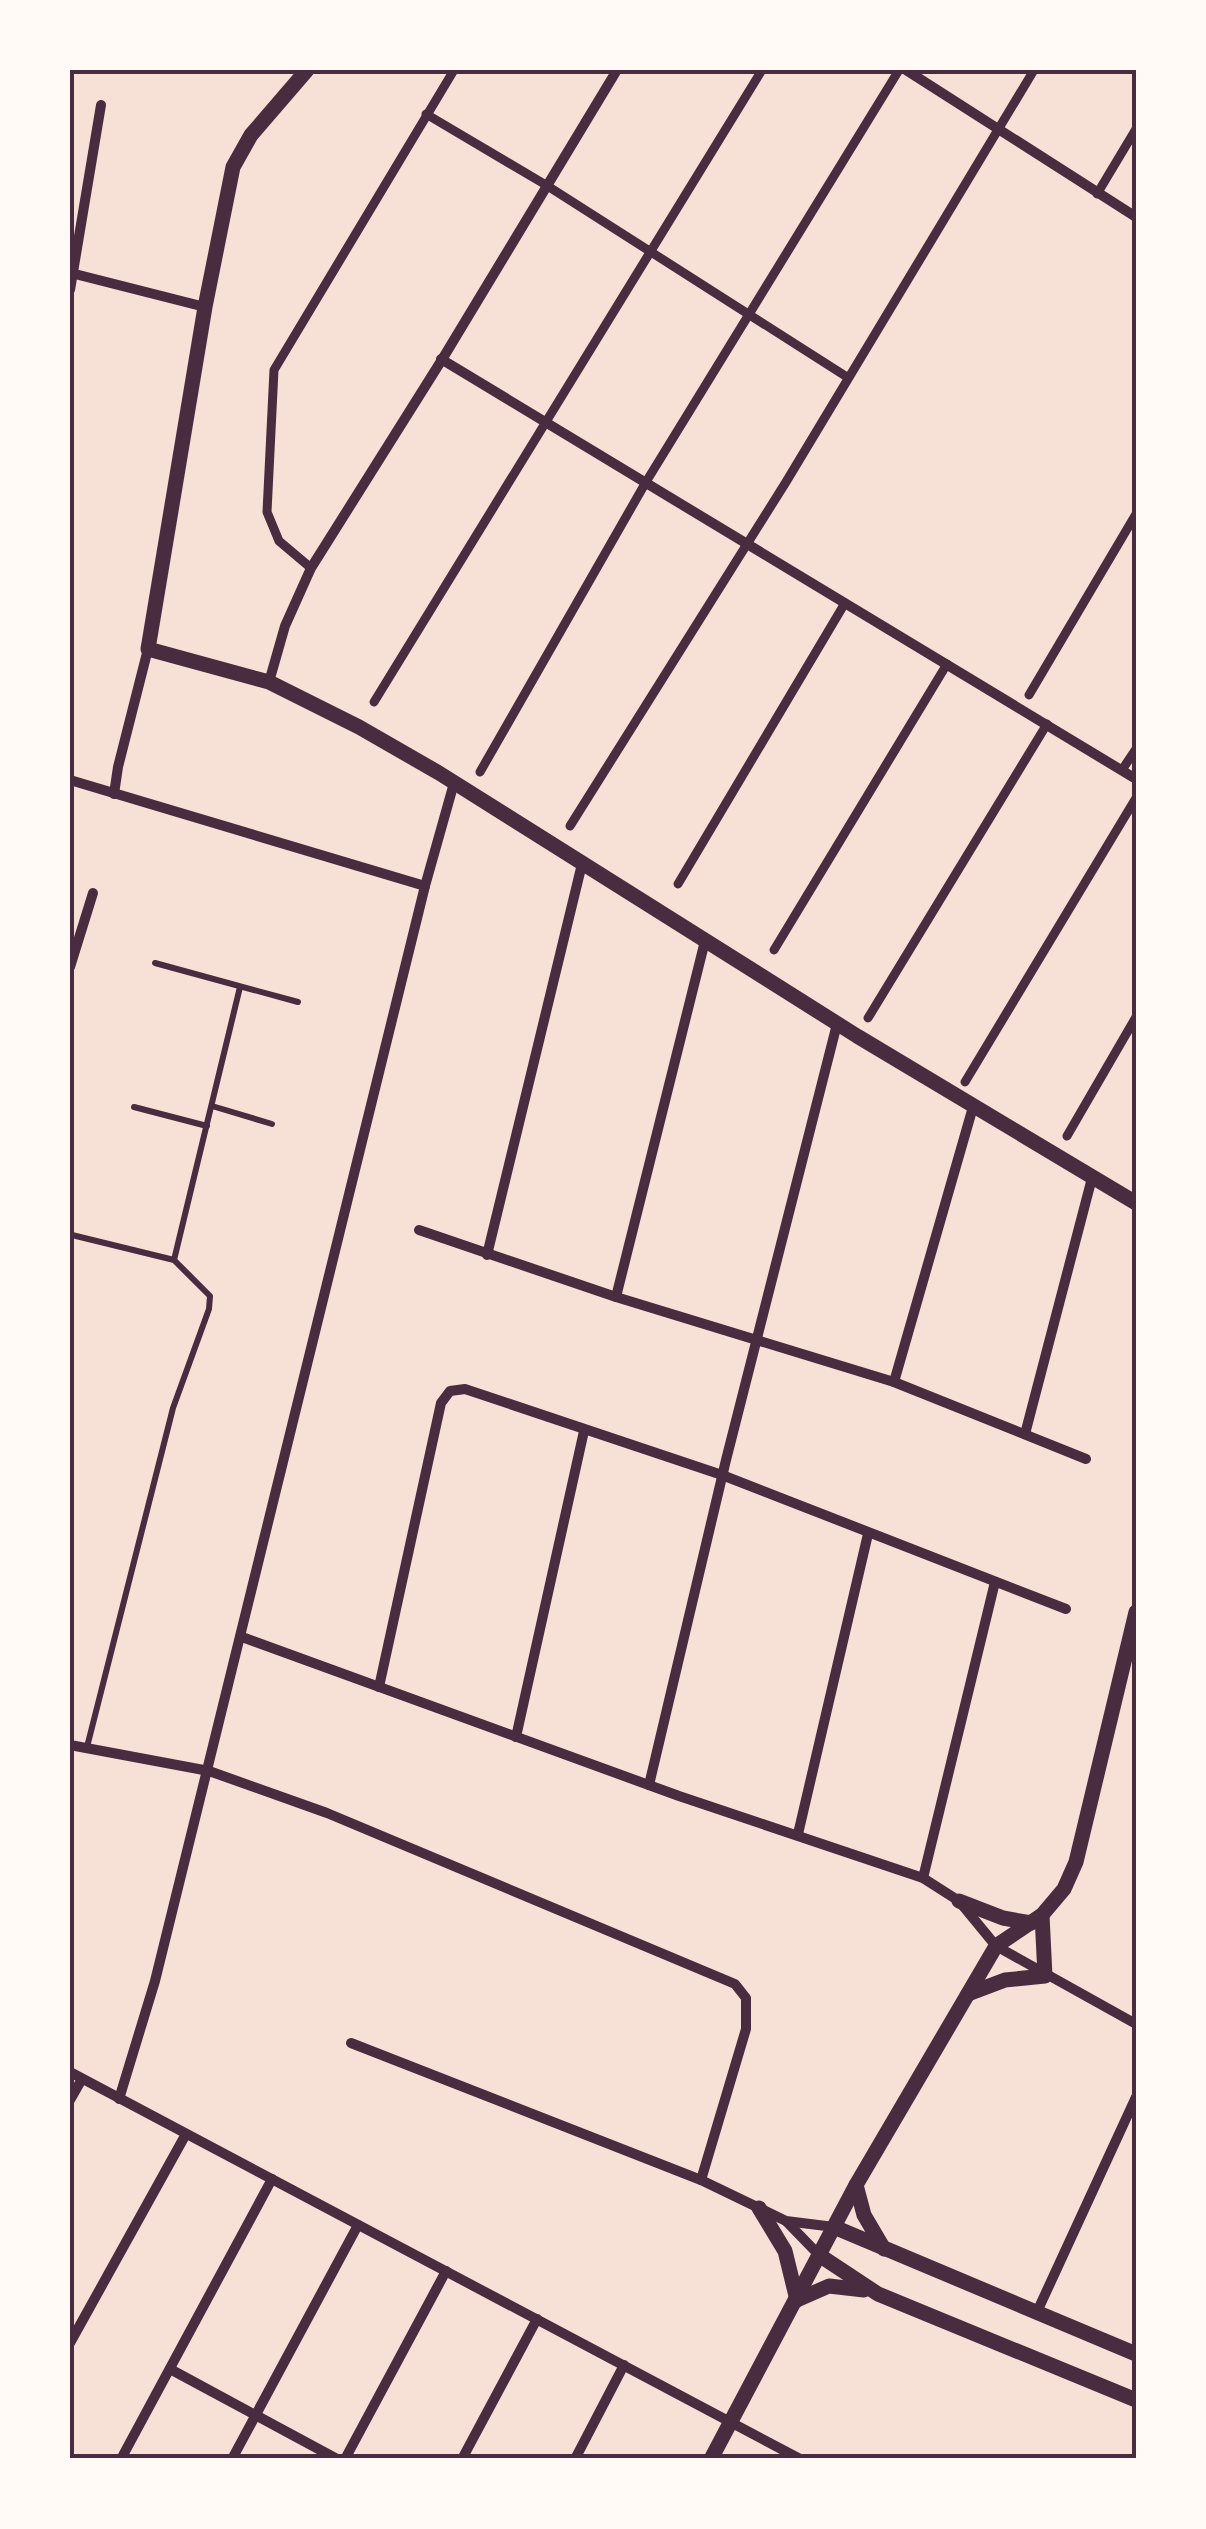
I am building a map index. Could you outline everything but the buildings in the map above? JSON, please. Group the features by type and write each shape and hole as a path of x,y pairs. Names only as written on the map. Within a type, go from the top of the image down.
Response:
{"street":[{"path":"114,794 148,649 204,307 233,167 251,135 308,70"},
{"path":"311,568 279,541 267,512 274,370 454,70"},
{"path":"269,682 285,626 311,568 617,70"},
{"path":"374,702 762,70"},
{"path":"480,772 646,482 902,70 1136,217"},
{"path":"570,826 1034,70"},
{"path":"70,290 100,105"},
{"path":"426,114 546,184 848,377"},
{"path":"1097,194 1136,129"},
{"path":"72,273 204,307"},
{"path":"441,358 1136,778"},
{"path":"1029,695 1136,514"},
{"path":"1123,536 1136,544"},
{"path":"678,884 845,602"},
{"path":"148,649 269,682 329,710 454,783 837,1024 1136,1203"},
{"path":"774,950 947,664"},
{"path":"868,1018 1047,724"},
{"path":"1122,770 1136,748"},
{"path":"70,780 425,886"},
{"path":"120,2098 155,1981 425,886 454,783"},
{"path":"965,1082 1136,798"},
{"path":"487,1255 582,864"},
{"path":"70,967 93,893"},
{"path":"616,1298 705,941"},
{"path":"1067,1136 1136,1017"},
{"path":"649,1785 722,1475 837,1024"},
{"path":"894,1382 973,1106"},
{"path":"1026,1434 1092,1178"},
{"path":"419,1230 616,1298 894,1382 1086,1460"},
{"path":"379,1687 441,1404 450,1391 465,1389 722,1475 1066,1609"},
{"path":"516,1737 584,1431"},
{"path":"798,1834 868,1534"},
{"path":"923,1878 995,1582"},
{"path":"711,2459 856,2185 996,1946 1036,1919 1064,1889 1076,1862 1136,1612"},
{"path":"242,1636 649,1785 923,1878 958,1900 1003,1918 1036,1919"},
{"path":"70,1745 208,1771 327,1812 735,1984 746,1998 746,2029 700,2180"},
{"path":"958,1900 996,1946 1136,2024"},
{"path":"1036,1919 1045,1976"},
{"path":"967,1994 1005,1980 1045,1976"},
{"path":"351,2043 700,2180 786,2221 834,2227 1136,2354"},
{"path":"70,2072 800,2459"},
{"path":"70,2100 82,2079"},
{"path":"1036,2314 1136,2096"},
{"path":"70,2343 186,2134"},
{"path":"121,2459 272,2179"},
{"path":"856,2185 868,2225 885,2250"},
{"path":"759,2208 785,2251 797,2300"},
{"path":"786,2221 819,2255 878,2294"},
{"path":"232,2459 358,2225"},
{"path":"345,2459 446,2271"},
{"path":"797,2300 829,2286 849,2286 878,2294 1136,2400"},
{"path":"462,2459 538,2320"},
{"path":"574,2459 624,2366"},
{"path":"170,2369 337,2459"},
{"path":"771,2459 777,2447"}],"lane":[{"path":"155,963 298,1002"},
{"path":"174,1260 240,988"},
{"path":"212,1106 272,1124"},
{"path":"134,1107 207,1126"},
{"path":"72,1235 174,1260 210,1296 210,1309 173,1408 87,1748"}]}
